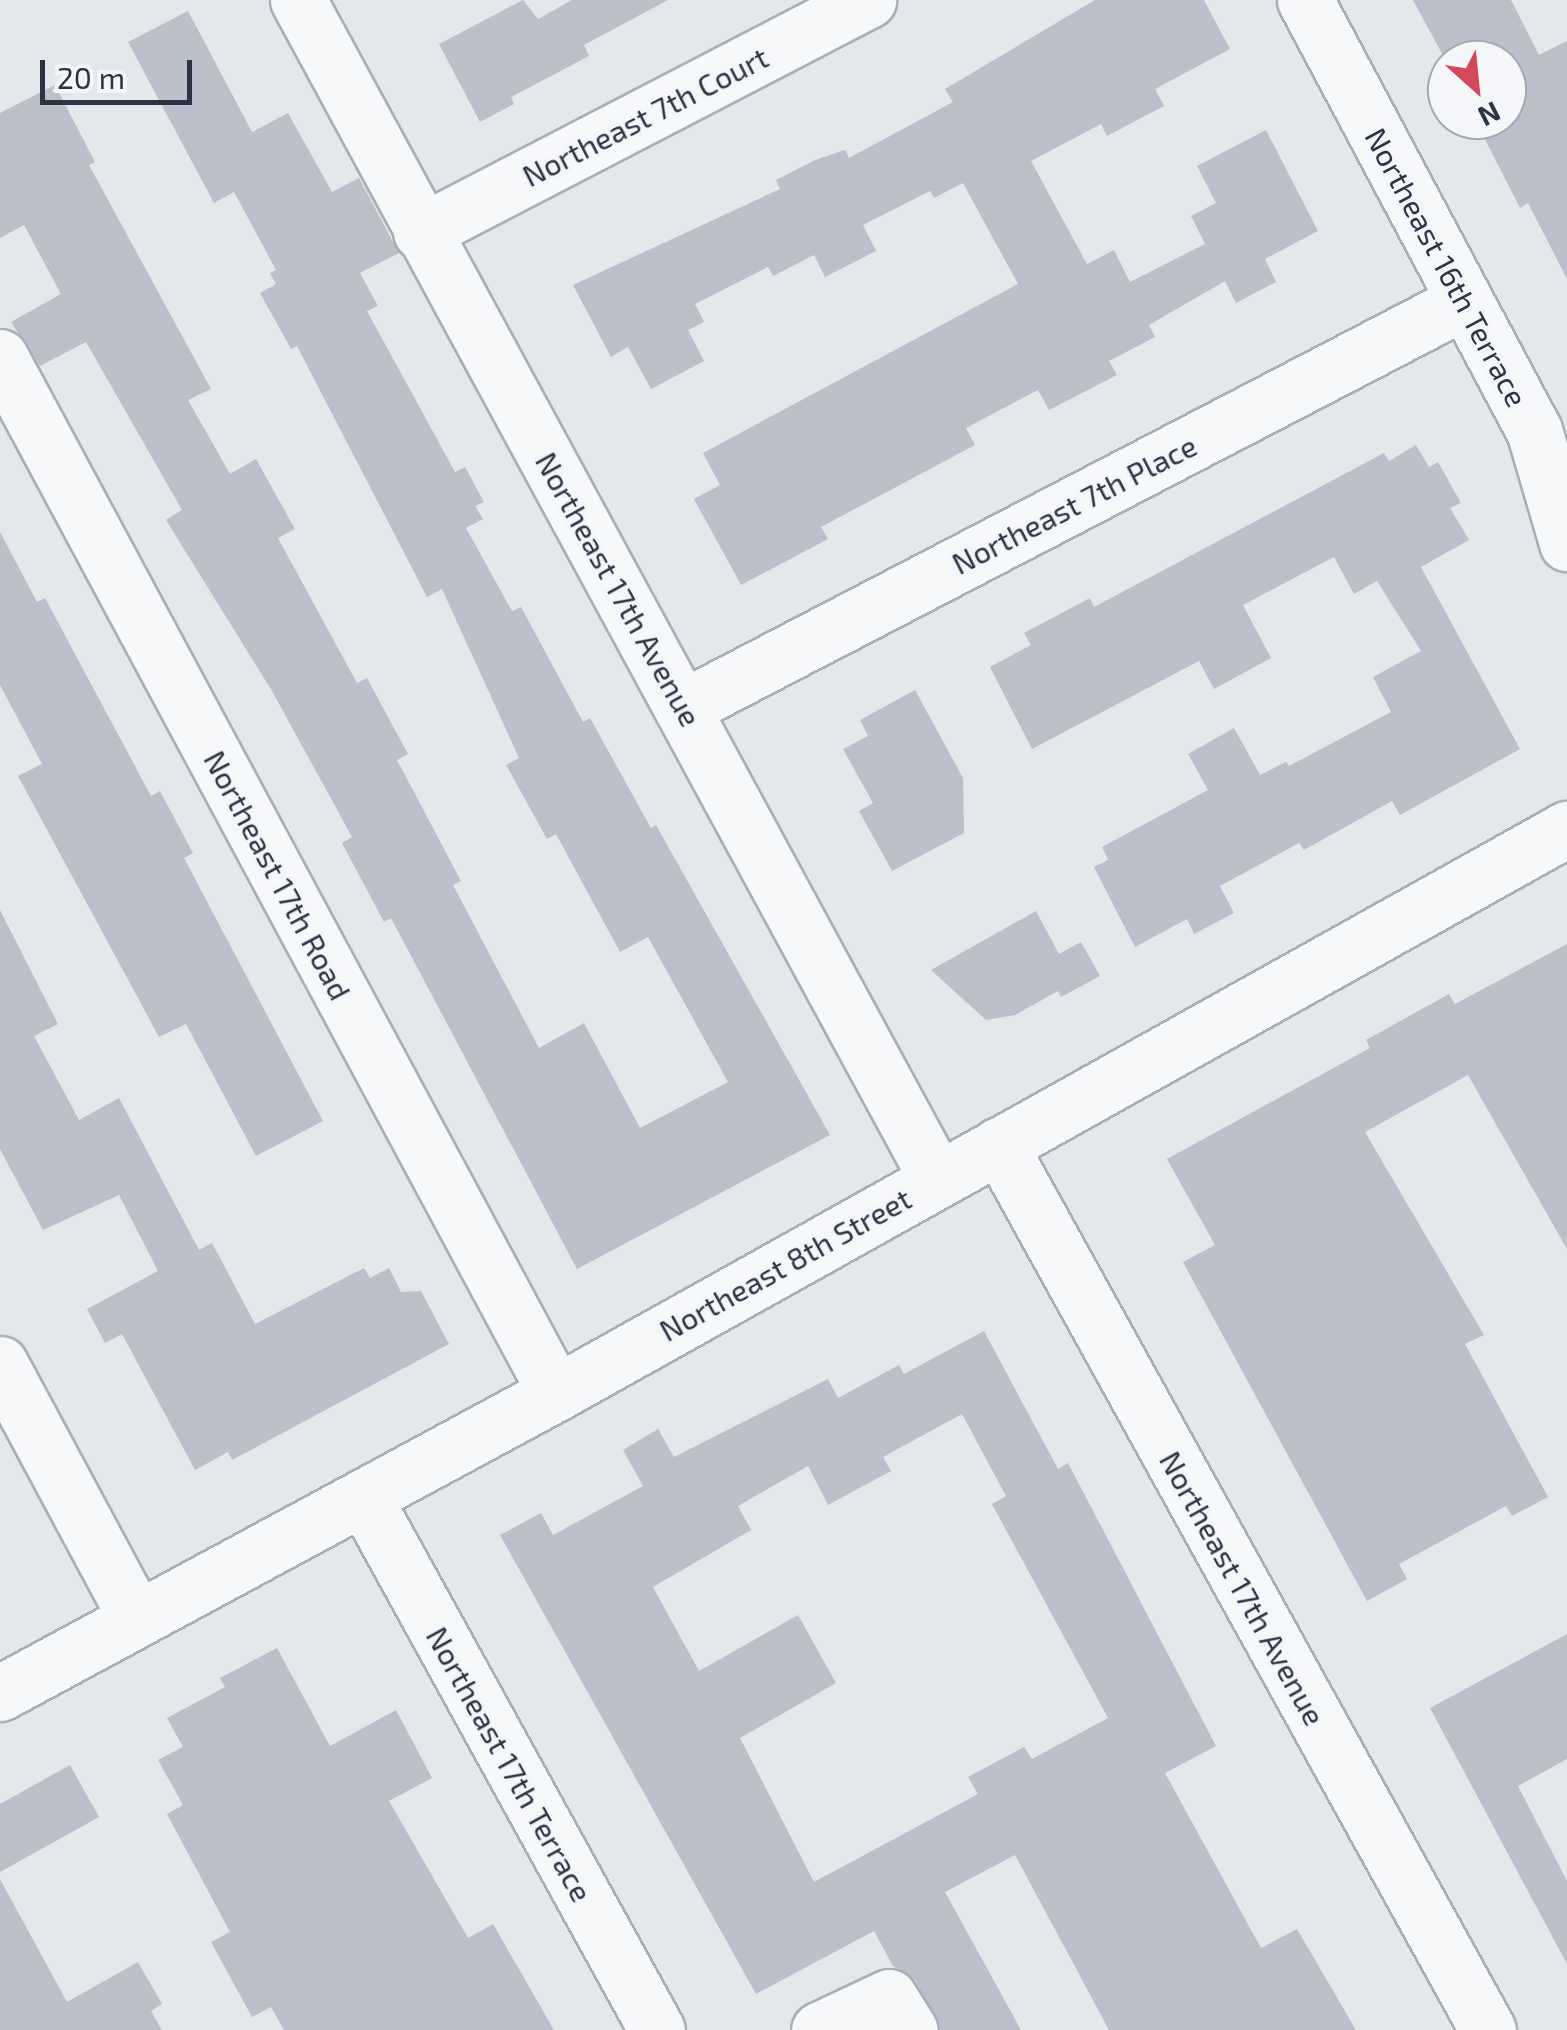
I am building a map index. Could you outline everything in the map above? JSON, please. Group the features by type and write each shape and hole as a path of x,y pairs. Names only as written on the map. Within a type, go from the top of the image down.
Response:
{"street":[{"name":"Northeast 17th Avenue","path":"298,0 937,1179"},
{"name":"Northeast 7th Court","path":"421,232 868,0"},
{"name":"Northeast 16th Terrace","path":"1305,0 1534,430 1567,543"},
{"name":"Northeast 7th Place","path":"684,707 1464,301"},
{"name":"Northeast 17th Road","path":"0,356 556,1393"},
{"name":"Northeast 8th Street","path":"0,1693 556,1393 1567,829"},
{"name":"Northeast 17th Avenue","path":"999,1145 1488,2030"},
{"path":"0,1364 137,1618"},
{"name":"Northeast 17th Terrace","path":"364,1498 656,2030"},
{"path":"819,2030 888,1997 910,2030"}],"building":[{"path":"523,0 538,19 572,0 668,0 584,45 589,56 511,97 514,104 480,122 439,44"},
{"path":"1095,0 1204,0 1230,49 1155,89 1164,106 1107,136 1101,124 1031,161 1087,264 1114,250 1130,282 1205,244 1191,216 1216,203 1197,166 1266,130 1318,231 1265,259 1276,282 1236,303 1225,281 1149,325 1155,337 1109,361 1117,375 1049,410 1038,390 966,428 975,445 821,527 828,539 741,585 694,499 720,485 703,453 1018,284 963,183 934,198 930,191 863,225 876,251 825,277 814,255 773,276 768,267 695,304 704,322 688,330 704,361 651,389 628,347 611,357 573,285 780,189 776,180 815,160 845,150 849,158 953,102 945,89"},
{"path":"1413,0 1511,0 1539,55 1567,41 1567,279 1528,203 1520,208 1485,140 1527,140 1527,40 1435,40"},
{"path":"188,11 252,132 288,113 332,192 359,178 399,253 360,273 378,306 367,311 455,472 465,467 484,502 475,506 483,519 466,528 512,611 521,607 583,722 590,718 651,828 656,825 830,1135 577,1269 391,918 384,922 342,843 352,837 272,691 166,520 182,510 86,342 40,366 11,322 61,294 24,225 0,238 0,113 55,85 95,162 89,165 211,389 188,400 230,474 256,459 295,529 278,538 357,683 367,678 408,754 397,760 461,881 453,885 539,1048 584,1023 640,1128 728,1082 648,937 620,952 556,834 547,839 506,765 519,758 442,589 427,597 297,346 291,349 260,293 276,284 270,273 276,270 234,192 214,203 128,42"},
{"path":"1416,445 1429,467 1438,462 1461,503 1450,508 1469,540 1421,567 1520,749 1400,815 1392,801 1304,850 1299,843 1220,886 1234,913 1194,934 1187,919 1135,947 1094,867 1108,860 1102,847 1208,790 1188,754 1234,728 1260,775 1286,762 1289,766 1391,712 1373,677 1421,651 1377,581 1354,594 1334,557 1243,605 1271,658 1214,689 1199,661 1032,749 990,667 1031,645 1024,633 1090,598 1094,607 1384,453 1389,461"},
{"path":"0,532 37,602 45,598 151,796 160,791 193,853 184,858 323,1121 256,1156 186,1024 159,1037 18,776 42,764 0,685"},
{"path":"915,690 963,778 964,833 892,871 859,811 873,803 843,749 868,736 860,720"},
{"path":"0,910 58,1024 34,1036 79,1120 119,1098 199,1250 212,1243 255,1324 364,1268 370,1278 389,1268 401,1292 421,1291 449,1344 232,1460 228,1452 195,1470 122,1334 105,1343 87,1309 158,1271 119,1195 43,1230 0,1149"},
{"path":"1036,911 1059,954 1081,942 1100,976 1061,997 1058,991 1015,1015 986,1020 931,970"},
{"path":"1567,944 1567,1249 1468,1075 1365,1132 1484,1335 1465,1344 1548,1497 1512,1516 1506,1506 1399,1564 1407,1579 1367,1601 1183,1262 1215,1245 1167,1159 1370,1048 1366,1040 1449,994 1455,1004"},
{"path":"984,1331 1058,1469 1068,1463 1216,1746 1165,1773 1261,1948 1297,1929 1356,2030 1109,2030 1015,1855 945,1892 1021,2030 941,2030 915,1980 893,1966 874,1931 756,1994 500,1535 541,1513 553,1535 643,1486 623,1450 658,1429 674,1457 828,1379 838,1398 899,1365 904,1374","holes":["962,1414 1006,1496 992,1504 1108,1718 1032,1759 1024,1747 968,1777 978,1794 814,1882 740,1738 836,1683 798,1615 699,1671 653,1587 751,1530 738,1506 808,1466 828,1505 891,1471 883,1457"]},
{"path":"1567,1634 1567,1759 1518,1786 1567,1881 1567,1964 1430,1708"},
{"path":"277,1648 330,1746 396,1710 432,1778 389,1801 468,1938 493,1924 554,2030 284,2030 271,2007 252,2017 211,1942 230,1932 167,1814 183,1805 158,1760 183,1747 167,1718 225,1687 220,1678"},
{"path":"70,1765 99,1817 0,1872 0,1804"},
{"path":"0,1879 67,2002 138,1962 162,2004 151,2011 162,2030 0,2030"}]}
